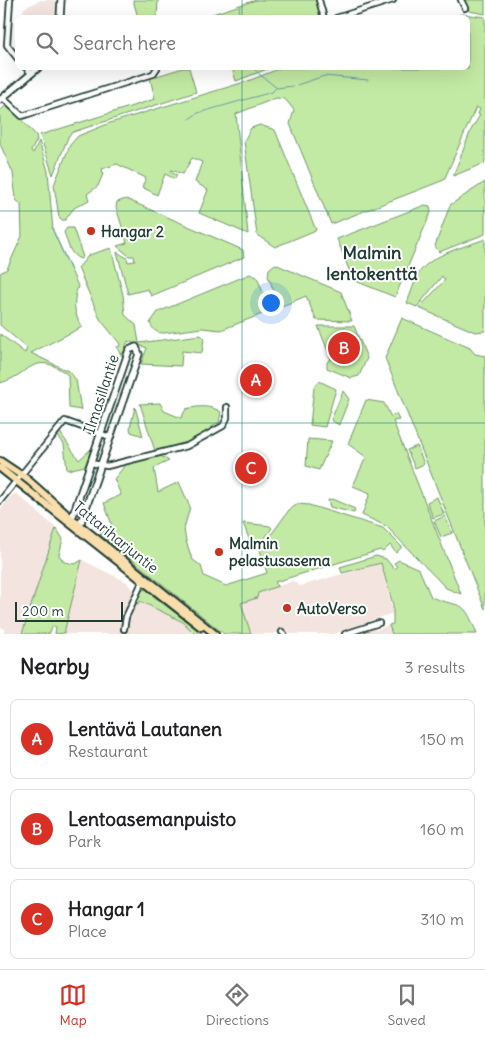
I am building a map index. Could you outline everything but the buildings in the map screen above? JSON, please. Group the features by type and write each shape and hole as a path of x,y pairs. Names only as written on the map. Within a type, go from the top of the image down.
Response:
{"main road":[{"path":"60,15 61,0"},
{"path":"1,100 33,71"},
{"name":"Ilmasillantie","path":"70,521 129,350 136,347 139,354 79,528"},
{"name":"Tattariharjuntie","path":"0,461 70,521 215,634"},
{"name":"Tattariharjuntie","path":"0,468 20,478"},
{"name":"Tattariharjuntie","path":"143,579 209,634"}],"street":[{"path":"10,0 7,45 15,55"},
{"path":"319,0 323,15"},
{"path":"346,15 393,0"},
{"path":"461,0 465,8"},
{"path":"1,100 22,116 153,74 156,70"},
{"path":"91,463 107,466 187,446 223,426 226,422 227,407"},
{"path":"0,501 65,421 110,437"},
{"path":"124,629 126,617 143,579"},
{"path":"345,634 379,623"}],"shaded area":[{"path":"41,0 56,0 56,15 22,15 24,8"},
{"path":"16,493 56,528 22,634 3,634 5,629 0,627 0,510 10,497"},
{"path":"82,560 127,582 140,601 183,622 195,634 64,634"},
{"path":"381,563 393,613 334,634 288,634 284,630 273,634 251,634 241,603 257,598 258,593 293,581 300,586"},
{"path":"389,625 392,634 355,634 370,628 376,630"}],"green space":[{"path":"133,0 158,0 157,15 137,14"},
{"path":"256,0 318,0 322,15 209,15"},
{"path":"463,0 485,0 485,14 469,11"},
{"path":"470,15 485,17 485,163 453,176 471,130 480,115 478,114 480,109 476,107 444,180 331,224 290,124 294,110 285,99 276,98 236,114 248,234 199,213 208,190 195,182 202,162 192,158 183,174 171,170 170,172 177,175 175,179 165,174 157,195 142,187 146,178 117,164 102,169 103,174 98,186 87,194 89,200 74,208 65,220 59,217 54,185 70,145 78,136 110,123 248,81 276,70 470,70"},
{"path":"176,70 190,70 196,92 73,132 69,135 53,175 40,135 155,99 150,78"},
{"path":"233,70 265,70 236,81"},
{"path":"5,106 8,106 36,135 37,140 31,151 33,153 39,141 48,171 53,231 78,286 75,307 82,327 31,353 70,372 76,380 81,410 69,408 68,375 57,367 39,364 32,366 10,380 0,383 0,334 25,353 27,348 0,325 0,273 7,269 22,236 21,204 16,200 13,173 0,144 0,111"},
{"path":"260,125 275,130 316,230 275,247 257,235 244,141 251,128"},
{"path":"485,182 485,234 439,252 435,246 450,205"},
{"path":"126,199 243,250 244,257 151,296 148,289 128,294 117,252 127,258 128,262 135,261 134,256 129,256 117,246 127,243 116,207 117,202"},
{"path":"425,205 430,206 431,212 395,297 353,280 337,239"},
{"path":"67,228 73,228 83,257 80,259 69,248 64,232"},
{"path":"485,239 485,331 475,332 419,308 445,280 442,276 417,307 407,303 417,276 424,266 458,248"},
{"path":"111,248 123,295 125,315 136,325 139,343 201,335 204,338 202,353 182,351 181,366 141,364 147,348 128,341 122,356 116,347 119,347 120,344 100,319 78,268 89,255"},
{"path":"275,264 341,292 352,321 316,320 306,296 280,307 268,276 269,269"},
{"path":"250,274 257,277 270,311 221,330 202,328 161,333 155,331 151,325 150,323 158,312"},
{"path":"402,318 470,348 475,354 485,356 485,609 385,358"},
{"path":"318,326 354,326 367,358 359,376 351,378 327,368 327,362 331,359"},
{"path":"319,381 336,389 325,427 310,425 314,387"},
{"path":"343,391 349,399 339,425 331,420"},
{"path":"366,400 384,403 391,417 396,414 399,420 393,421 461,594 446,588 386,526 362,515 370,493 353,486 366,457 348,444"},
{"path":"160,403 164,411 181,418 186,409 199,407 213,408 221,412 219,423 193,441 155,451 140,404"},
{"path":"135,407 143,436 131,432 130,428"},
{"path":"59,431 79,460 92,448 85,466 67,470 64,444 56,433"},
{"path":"308,439 332,441 319,470 306,466"},
{"path":"417,446 424,464 415,468 407,450"},
{"path":"161,456 169,461 154,468 158,492 179,482 190,507 184,529 192,559 201,566 204,576 226,586 267,573 260,550 289,510 298,504 309,505 383,528 402,547 396,553 390,545 383,552 380,550 275,582 278,586 258,593 257,598 241,603 251,634 224,634 100,534 112,525 104,503 121,495 114,479 126,464"},
{"path":"437,497 444,514 433,518 427,502"},
{"path":"332,499 355,509 354,513 330,507 328,500"},
{"path":"445,516 452,533 441,537 434,521"},
{"path":"243,523 270,526 272,528 262,542 251,544"},
{"path":"56,528 63,539 59,555 64,562 75,564 82,560 64,633 55,634 56,627 53,626 49,634 22,634"},
{"path":"376,556 386,559 394,569 397,567 394,563 399,560 419,569 431,597 456,604 464,609 477,634 392,634 389,625 393,624 393,605 381,563 342,573 340,567"},
{"path":"146,589 203,634 195,634 183,622 140,601 138,604 135,603 140,591"}],"waterway":[{"path":"238,15 240,5"},
{"path":"259,74 277,88 293,86"},
{"path":"297,85 324,76 368,80"},
{"path":"189,119 198,113 272,92 276,88"},
{"path":"52,228 70,268"}],"place":[{"name":"Hangar 2","path":"91,231"},
{"name":"Lentoasemanpuisto","path":"344,348"},
{"name":"Lentävä Lautanen","path":"256,380"},
{"name":"Hangar 1","path":"251,468"},
{"name":"Malmin pelastusasema","path":"219,552"},
{"name":"AutoVerso","path":"287,608"}],"district":[{"name":"Malmin lentokenttä","path":"372,262"}]}
